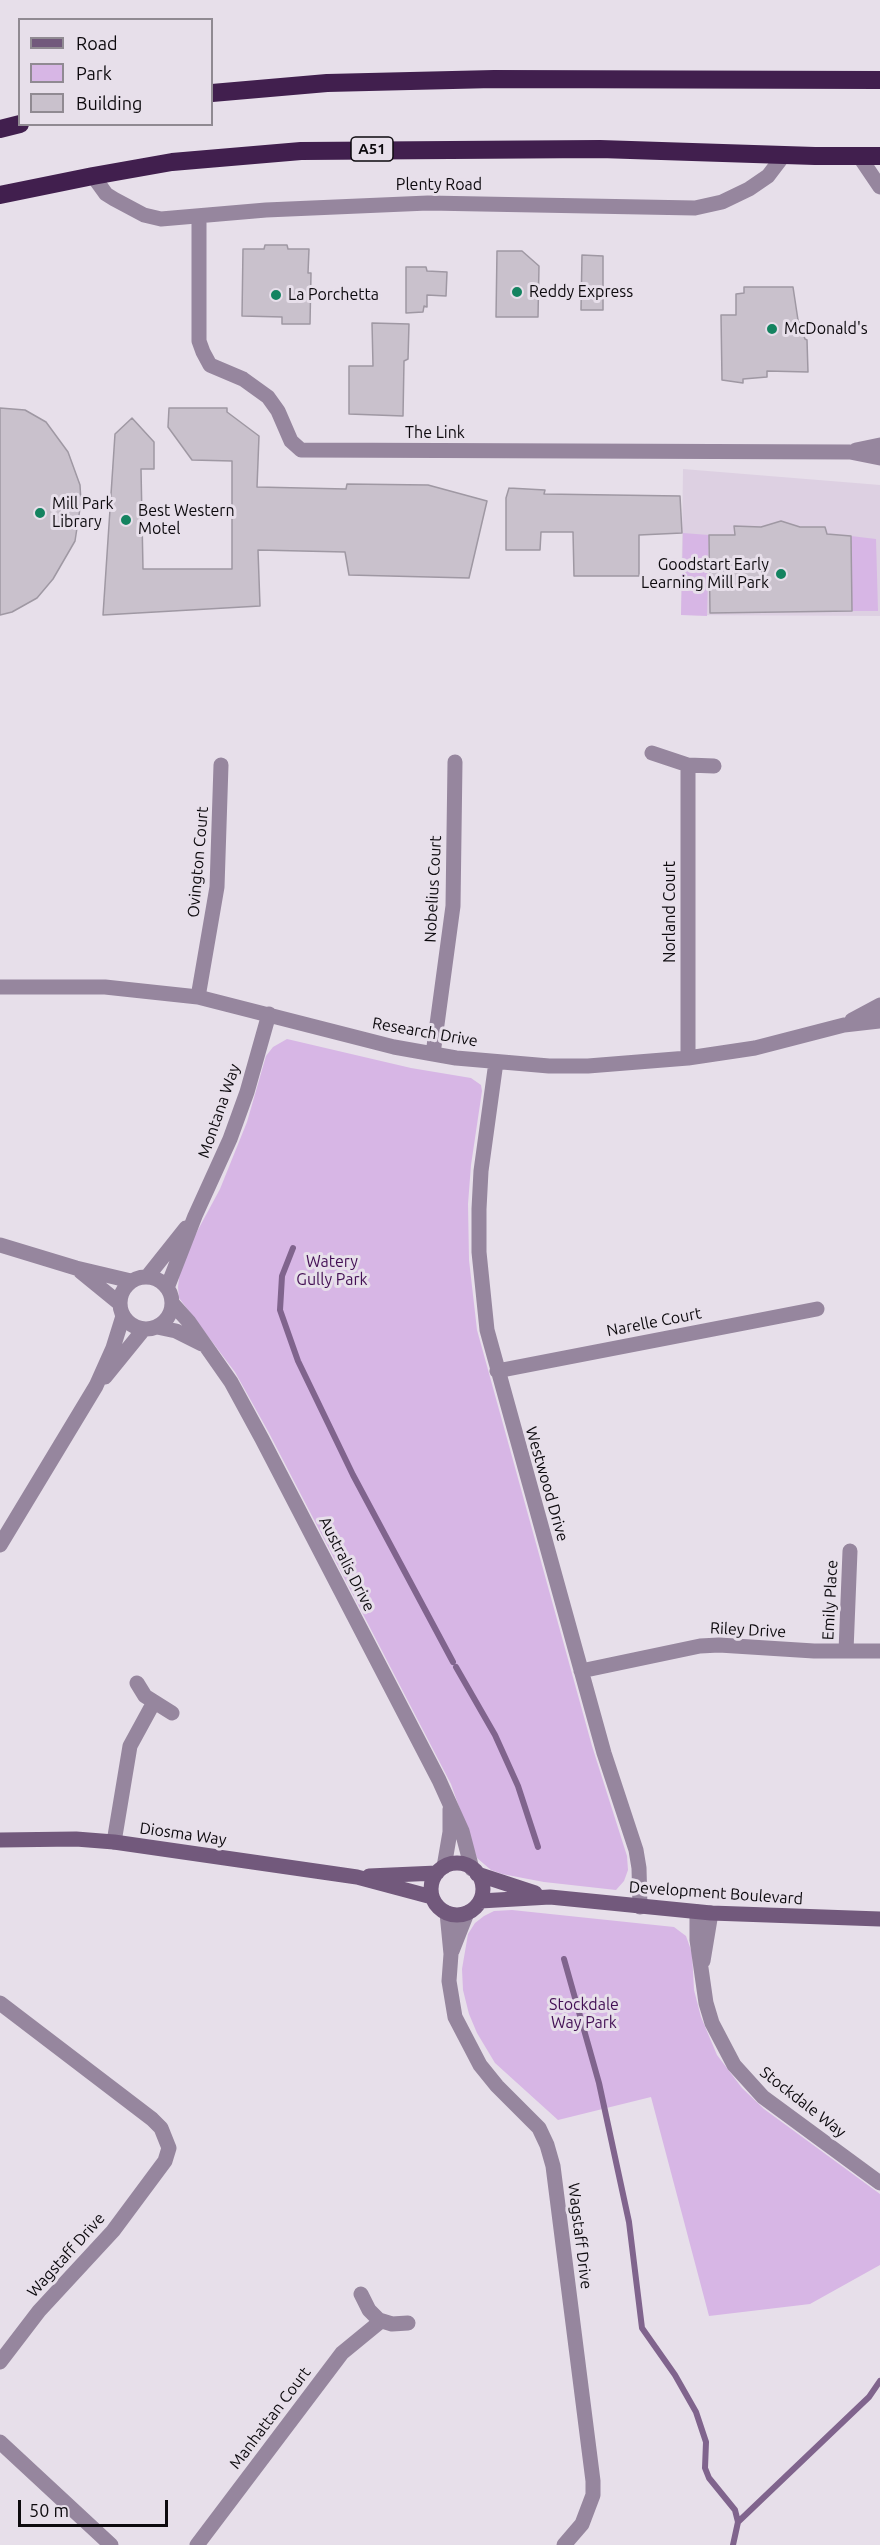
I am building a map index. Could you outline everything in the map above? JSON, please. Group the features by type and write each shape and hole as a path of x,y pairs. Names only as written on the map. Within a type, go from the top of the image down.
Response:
{"highway":[{"path":"213,93 327,83 494,80 880,80"},
{"path":"0,129 18,124"},
{"name":"A51","path":"0,195 172,162 301,151 600,149 880,156"}],"street":[{"name":"Plenty Road","path":"93,176 106,194 144,214 161,219 266,210 428,203 694,208 722,202 749,189 768,176 784,155"},
{"path":"859,156 880,187"},
{"name":"The Link","path":"200,216 199,340 203,352 210,365 243,379 268,397 278,411 291,441 301,450 850,452 880,458"},
{"name":"The Link","path":"850,452 880,445"},
{"path":"652,753 688,765 714,766"},
{"name":"Nobelius Court","path":"433,1054 453,906 455,762"},
{"name":"Ovington Court","path":"198,997 217,886 221,834 221,765"},
{"name":"Norland Court","path":"688,765 688,1058"},
{"name":"Research Drive","path":"0,987 105,987 198,997 360,1039 433,1054 496,1062 588,1066 688,1058 755,1048 844,1025 880,1021"},
{"name":"Research Drive","path":"844,1025 880,1005"},
{"name":"Montana Way","path":"170,1296 195,1216 214,1178 237,1120 269,1014"},
{"name":"Westwood Drive","path":"496,1062 481,1171 479,1209 482,1292 487,1330 604,1753 636,1850 640,1907"},
{"name":"Montana Way","path":"147,1277 195,1216"},
{"path":"0,1245 76,1268 131,1281 147,1277 158,1280 170,1296 168,1317 151,1328 96,1386"},
{"path":"76,1268 121,1309 132,1326 176,1332 205,1345"},
{"path":"0,1545 96,1386 113,1348 121,1309 122,1291 131,1281"},
{"name":"Australis Drive","path":"170,1296 231,1382 262,1439 449,1803 462,1831 475,1871"},
{"name":"Narelle Court","path":"497,1371 817,1309"},
{"name":"Emily Place","path":"846,1651 850,1551"},
{"name":"Riley Drive","path":"581,1671 700,1646 880,1651"},
{"path":"137,1683 145,1696 172,1713"},
{"path":"114,1842 130,1746 154,1702"},
{"name":"Australis Drive","path":"440,1870 450,1832 449,1803"},
{"name":"Diosma Way","path":"1,1840 43,1838 114,1842 357,1877 432,1897"},
{"path":"460,1864 475,1871 482,1887 480,1901 467,1913 455,1915 438,1907 432,1897 431,1886 440,1870 460,1864"},
{"name":"Diosma Way","path":"357,1877 440,1870"},
{"name":"Development Boulevard","path":"475,1871 550,1897"},
{"name":"Development Boulevard","path":"480,1901 550,1897 704,1913 880,1919"},
{"name":"Wagstaff Drive","path":"447,1913 451,1954 450,1995 455,2017 480,2065 497,2086 539,2128 547,2145 552,2166 593,2481 593,2496 587,2515 575,2535 564,2545"},
{"name":"Wagstaff Drive","path":"451,1954 467,1913"},
{"name":"Stockdale Way","path":"704,1913 697,1940 702,1982 712,2023 734,2064 748,2083 783,2113 880,2183"},
{"name":"Wagstaff Drive","path":"0,2002 152,2119 160,2128 169,2148 165,2161 118,2224 39,2312 0,2362"},
{"path":"361,2294 369,2310 381,2320 393,2324 408,2323"},
{"name":"Manhattan Court","path":"197,2545 338,2358 381,2320"},
{"path":"0,2442 111,2545"}],"shaded area":[{"name":"Goodstart Early Learning Mill Park","path":"683,469 880,485 880,616 681,615"}],"green space":[{"path":"683,533 709,535 707,616 681,615"},
{"path":"851,536 876,539 878,611 852,611"},
{"name":"Watery Gully Park","path":"287,1039 411,1068 471,1078 481,1085 468,1204 469,1260 477,1330 592,1746 627,1856 628,1870 624,1881 616,1890 544,1882 502,1874 491,1870 477,1858 451,1784 269,1433 235,1372 179,1298 180,1270 186,1252 220,1189 247,1122 266,1056 273,1047"},
{"name":"Stockdale Way Park","path":"512,1910 674,1927 686,1936 692,1953 694,1990 701,2017 717,2055 742,2088 764,2109 880,2194 880,2265 810,2304 709,2316 651,2097 558,2120 495,2063 477,2033 463,1990 462,1969 468,1934 475,1923 484,1916 494,1911"}],"building":[{"name":"La Porchetta","path":"265,245 287,245 288,249 309,249 310,324 282,324 282,317 242,316 243,249 264,249"},
{"name":"Reddy Express","path":"497,251 522,251 539,266 538,317 496,317"},
{"path":"582,255 603,256 603,310 581,310"},
{"path":"406,267 426,267 427,271 447,272 446,296 427,295 427,307 424,306 423,312 406,313"},
{"name":"McDonald's","path":"744,287 793,287 798,320 807,340 808,372 767,371 767,377 743,379 743,383 722,380 721,315 736,315 736,294 744,293"},
{"path":"372,323 409,324 408,359 404,361 403,416 349,414 349,366 373,366"},
{"name":"Mill Park Library","path":"0,408 25,410 46,422 68,452 80,485 81,502 75,541 53,579 37,598 12,612 0,615"},
{"path":"169,408 227,408 227,412 259,436 257,487 346,489 347,484 428,485 487,501 469,578 349,575 345,552 258,550 260,606 103,615 115,434 132,418 154,442 154,469 141,469 143,569 232,569 232,461 192,460 168,427"},
{"path":"509,488 545,490 544,494 680,496 682,533 639,535 639,576 574,576 573,532 541,532 540,550 506,550 506,498"},
{"path":"781,521 800,527 825,527 827,534 851,536 852,611 710,613 709,535 735,535 734,526 761,527"}],"waterway":[{"path":"293,1248 282,1276 280,1310 298,1361 353,1475 453,1662"},
{"path":"456,1667 495,1735 518,1786 538,1847"},
{"path":"564,1959 599,2083 629,2222 642,2328 675,2375 696,2412 706,2442 705,2468 709,2478 735,2510 738,2522 733,2545"},
{"path":"738,2522 869,2397 880,2381"}],"place":[{"name":"Reddy Express","path":"517,292"},
{"name":"La Porchetta","path":"276,295"},
{"name":"McDonald's","path":"772,329"},
{"name":"Mill Park Library","path":"40,513"},
{"name":"Best Western Motel","path":"126,520"},
{"name":"Goodstart Early Learning Mill Park","path":"781,574"}]}
